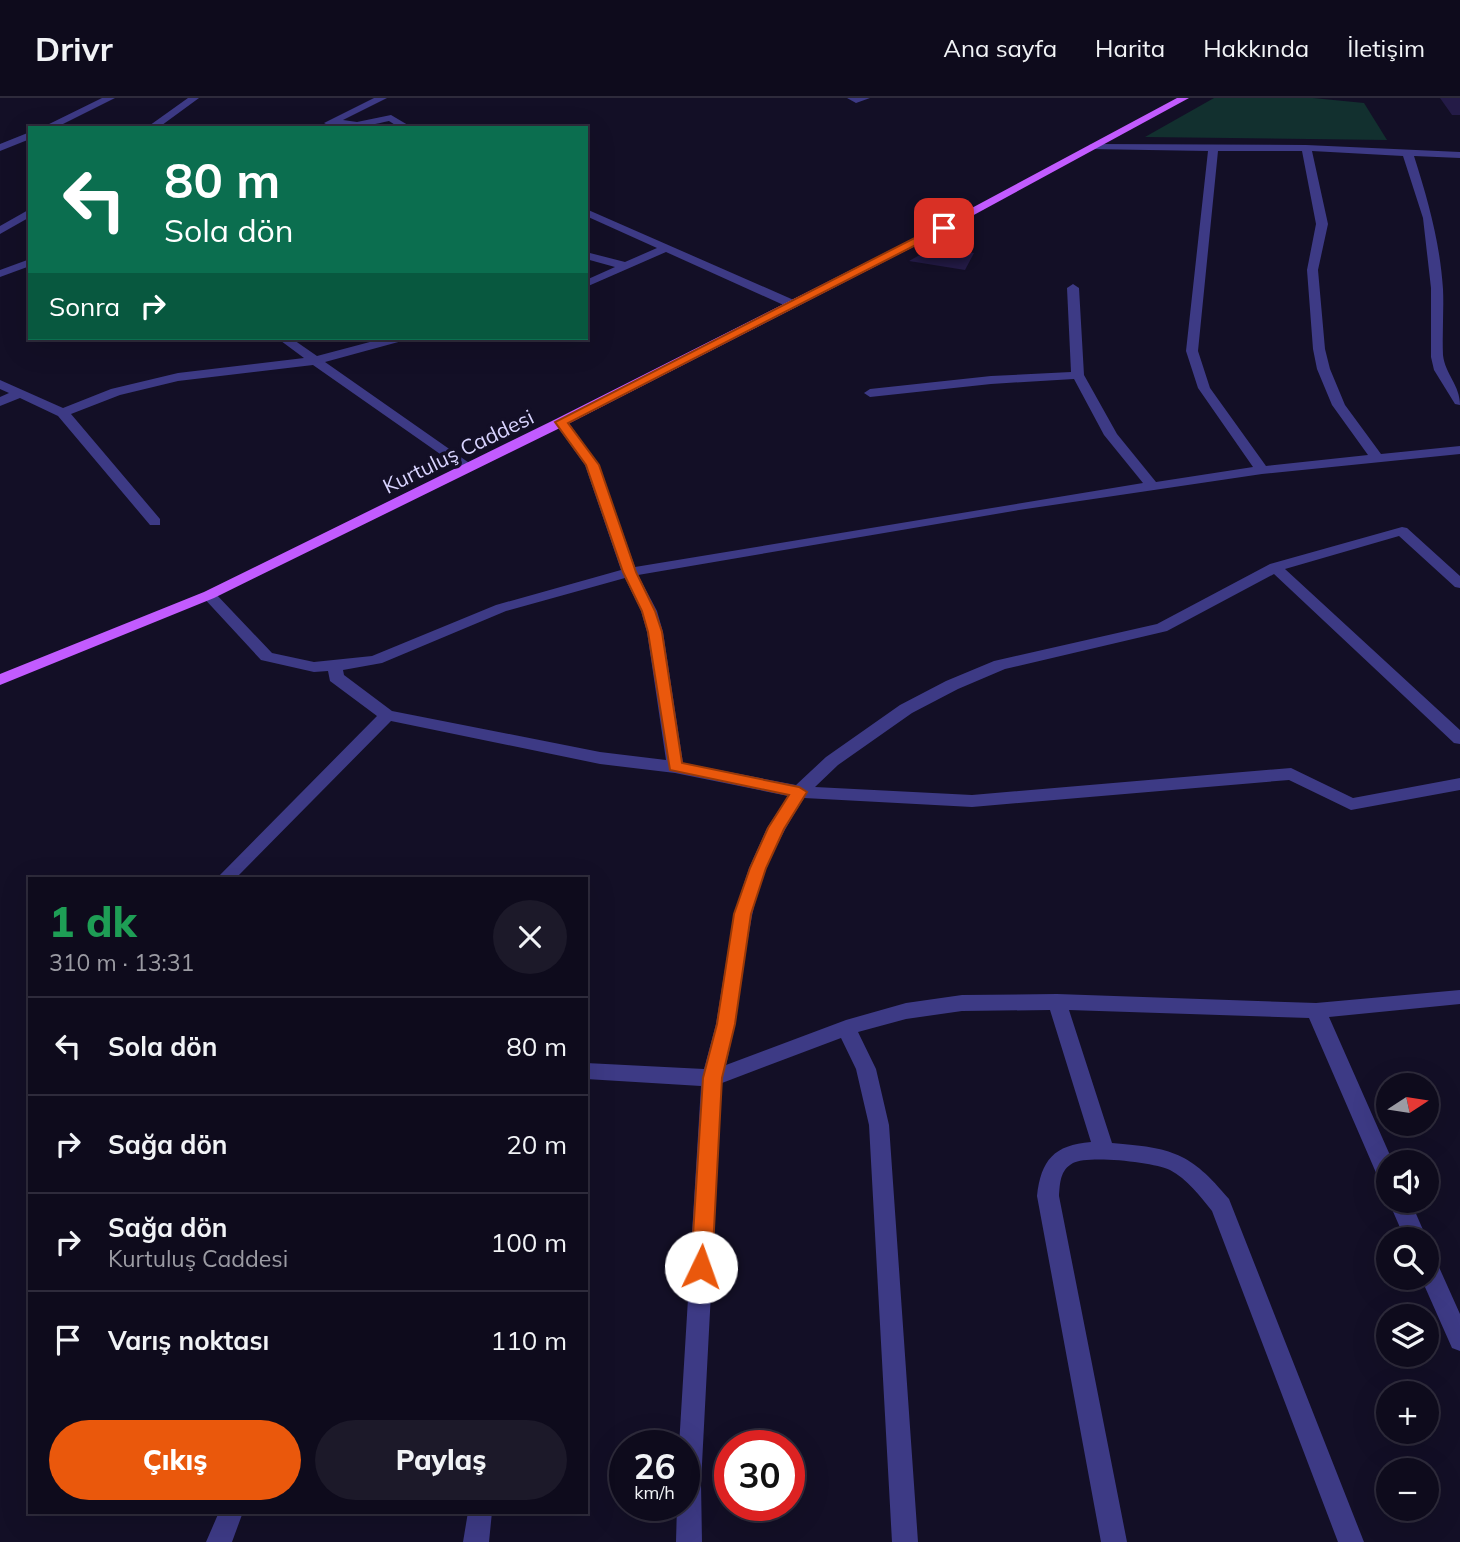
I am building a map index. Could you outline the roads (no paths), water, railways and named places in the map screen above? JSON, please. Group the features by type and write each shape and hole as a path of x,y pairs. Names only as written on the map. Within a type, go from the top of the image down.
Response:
{"main road":[{"name":"Kurtuluş Caddesi","path":"0,680 209,595 561,422 944,228 1184,98"}],"street":[{"path":"50,126 110,98"},
{"path":"154,126 194,98"},
{"path":"324,126 383,98"},
{"path":"852,98 865,98"},
{"path":"331,122 357,125 391,118 405,126"},
{"path":"0,148 28,136"},
{"path":"1093,147 1306,148 1460,155"},
{"path":"1213,147 1192,351 1204,388 1262,470"},
{"path":"1306,148 1322,225 1322,237 1313,260 1316,337 1320,362 1341,412 1377,458"},
{"path":"1406,151 1428,218 1437,288 1437,357 1440,370 1460,401"},
{"path":"0,231 28,213"},
{"path":"588,213 792,304"},
{"path":"588,283 664,249"},
{"path":"588,256 628,267"},
{"path":"0,274 28,263"},
{"path":"1073,288 1078,375 1111,435 1152,486"},
{"path":"287,340 468,467"},
{"path":"63,413 116,393 178,377 314,361 391,340"},
{"path":"870,393 991,380 1078,375"},
{"path":"0,384 63,413 155,522"},
{"path":"0,402 20,393"},
{"path":"561,422 592,465 629,572 649,611 655,632 675,766"},
{"path":"209,595 267,657 289,663 335,666 376,660 501,608 629,572 1152,486 1262,470 1460,450"},
{"path":"690,1542 689,1483 712,1078 726,1024 743,914 758,868 799,792 832,761 868,734 906,709 952,685 1000,665 1162,628 1275,567 1402,531 1460,584"},
{"path":"1275,567 1460,739"},
{"path":"335,666 336,677 387,716 600,758 675,766 799,792 972,800 1290,774 1351,804 1460,784"},
{"path":"227,877 387,716"},
{"path":"588,1071 712,1078 846,1028 906,1011 962,1003 1057,1002 1316,1011 1460,997"},
{"path":"1057,1002 1104,1150"},
{"path":"1316,1011 1377,1150"},
{"path":"846,1028 866,1069 878,1125 905,1542"},
{"path":"1114,1542 1048,1196 1048,1180 1054,1167 1066,1156 1084,1150 1104,1150 1172,1160 1203,1183 1221,1206 1351,1542"},
{"path":"1438,1290 1460,1340"},
{"path":"219,1542 230,1514"},
{"path":"476,1542 480,1514"}]}
